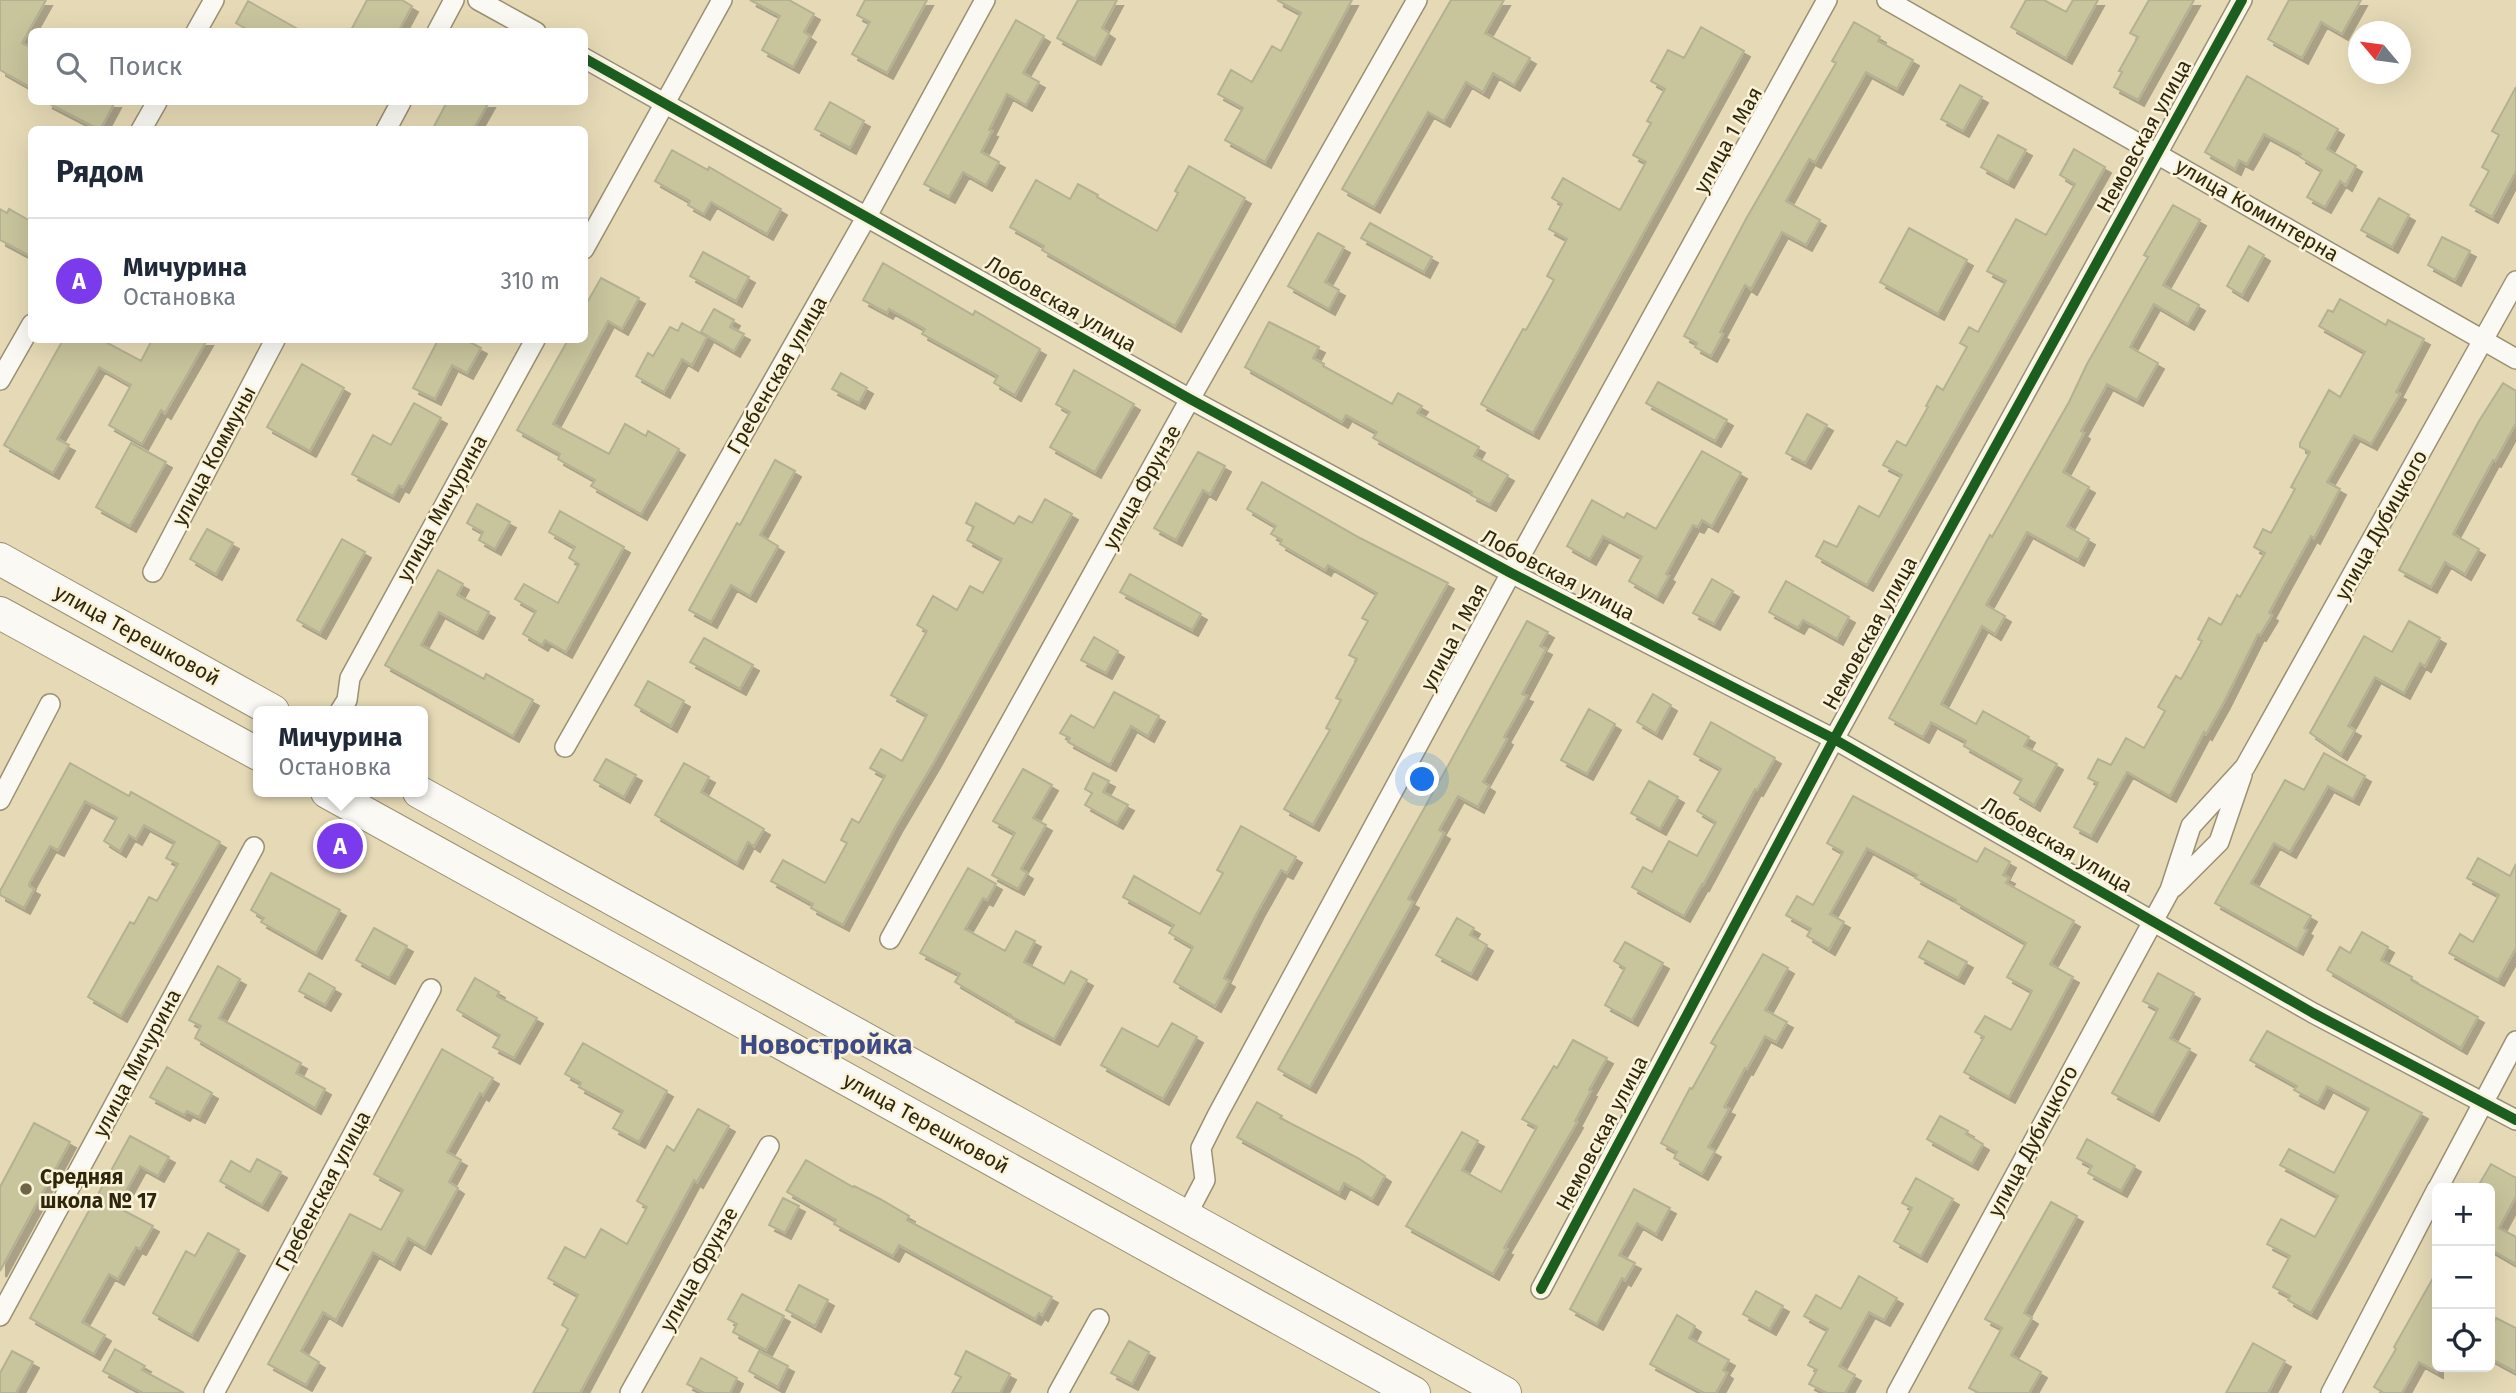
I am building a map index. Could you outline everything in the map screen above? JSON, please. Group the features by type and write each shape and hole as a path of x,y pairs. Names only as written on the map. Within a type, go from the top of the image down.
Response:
{"main road":[{"name":"улица Терешковой","path":"0,559 264,706"},
{"path":"0,613 253,751"},
{"name":"улица Терешковой","path":"336,797 1415,1393"},
{"path":"428,797 1506,1393"}],"street":[{"path":"198,28 214,0"},
{"path":"439,28 454,0"},
{"path":"478,0 529,28"},
{"path":"588,242 722,0"},
{"name":"Гребенская улица","path":"565,747 867,216 985,0"},
{"name":"улица Фрунзе","path":"890,939 1417,0"},
{"name":"улица 1 Мая","path":"1186,1216 1205,1180 1201,1148 1511,573 1827,0"},
{"name":"улица Коминтерна","path":"1887,0 2516,359"},
{"name":"Немовская улица","path":"1541,1289 1834,739 2242,0"},
{"name":"Лобовская улица","path":"588,60 1191,399 1511,573 1834,739 2313,1013 2516,1120"},
{"path":"143,126 155,105"},
{"path":"388,126 399,105"},
{"name":"улица Дубицкого","path":"2170,890 2219,842 2245,767 2516,281"},
{"path":"0,380 28,331"},
{"name":"улица Коммуны","path":"153,572 273,343"},
{"name":"улица Мичурина","path":"343,706 347,700 350,678 533,343"},
{"path":"0,800 50,704"},
{"name":"улица Дубицкого","path":"1898,1393 2170,890 2191,826 2245,767"},
{"name":"улица Мичурина","path":"0,1317 254,847"},
{"name":"Гребенская улица","path":"214,1393 431,989"},
{"path":"2440,1183 2516,1041"},
{"name":"улица Фрунзе","path":"630,1393 769,1146"},
{"path":"2331,1393 2432,1199"},
{"path":"1058,1393 1099,1319"}],"building":[{"path":"0,0 46,0 22,43 28,46 28,86 0,70"},
{"path":"367,0 402,0 412,6 400,28 352,28"},
{"path":"750,0 789,0 814,14 804,32 810,36 793,67 762,50 780,16"},
{"path":"865,0 927,0 887,73 852,54 870,22 857,15"},
{"path":"1078,0 1117,0 1102,28 1109,33 1095,59 1057,38"},
{"path":"1277,0 1352,0 1265,162 1225,140 1243,108 1218,94 1231,70 1252,82 1272,46 1281,51 1301,13"},
{"path":"1451,0 1504,0 1485,33 1530,58 1514,85 1493,73 1483,92 1466,82 1444,121 1428,112 1374,207 1342,189"},
{"path":"2026,0 2044,0 2066,12 2073,0 2098,0 2066,58 2011,27"},
{"path":"2149,0 2194,0 2138,100 2114,87 2122,72 2119,71 2138,37 2130,33"},
{"path":"2289,0 2361,0 2342,34 2321,22 2302,58 2268,39"},
{"path":"248,1 296,28 245,28 236,23"},
{"path":"1016,20 1044,36 1023,73 1039,82 1026,105 1007,94 981,152 999,162 986,185 963,172 949,197 924,184"},
{"path":"1854,22 1880,37 1878,41 1913,60 1897,89 1866,72 1815,162 1809,159 1786,201 1820,220 1806,245 1782,232 1751,289 1745,285 1720,332 1723,334 1711,356 1695,347 1697,343 1684,336 1746,219 1836,63 1832,61"},
{"path":"1701,27 1744,51 1533,433 1481,404 1554,280 1547,276 1567,239 1549,229 1562,204 1552,198 1563,178 1620,210 1646,162 1633,155 1651,123 1647,121 1665,89 1651,81 1668,50 1684,58"},
{"path":"2247,76 2338,129 2327,149 2356,166 2346,185 2340,181 2325,207 2307,197 2322,170 2300,157 2301,154 2264,134 2247,164 2239,160 2235,169 2205,152"},
{"path":"1960,85 1982,97 1963,131 1941,119"},
{"path":"2516,87 2516,171 2492,217 2470,205 2489,171 2482,167 2499,135 2492,131"},
{"path":"830,102 864,121 850,148 815,129"},
{"path":"52,105 113,105 102,126 92,126"},
{"path":"445,105 487,105 475,126 434,126"},
{"path":"1998,135 2026,150 2008,182 1981,167"},
{"path":"2074,149 2105,167 1867,585 1816,556 1824,541 1837,547 1859,506 1879,517 1902,475 1883,465 1897,441 1906,446 1937,386 1943,390 1967,347 1960,343 1969,327 1978,332 2006,281 1987,271 2016,219 2046,235 2075,184 2060,175"},
{"path":"672,150 708,170 709,167 781,209 767,234 711,202 704,214 688,205 690,201 655,181"},
{"path":"1189,166 1245,198 1175,326 1042,250 1044,246 1010,227 1036,180 1070,199 1078,184 1157,231"},
{"path":"2379,198 2409,215 2392,247 2361,230"},
{"path":"2173,205 2200,220 2163,285 2199,305 2188,324 2154,304 2130,347 2158,363 2137,400 2107,384 2081,431 2084,433 2063,472 2089,487 2067,526 2089,539 2078,560 2027,532 1986,605 2005,616 1995,634 1982,626 1941,704 1976,724 1983,711 2029,737 2024,746 2057,764 2034,805 2014,793 2022,779 1964,746 1966,741 1931,722 1923,737 1889,718 1990,535 1992,537 2069,402 2087,364 2148,257 2144,255"},
{"path":"0,209 7,213 9,209 28,220 28,255 0,240"},
{"path":"1370,223 1432,257 1424,272 1361,238"},
{"path":"1909,228 1967,260 1938,314 1880,282"},
{"path":"1318,233 1344,247 1325,282 1339,290 1329,309 1288,286"},
{"path":"2442,237 2470,251 2455,280 2428,265"},
{"path":"2249,246 2264,255 2242,295 2227,286"},
{"path":"703,252 749,277 736,301 690,276"},
{"path":"883,263 973,315 975,311 1040,349 1015,395 994,383 998,376 922,334 925,329 889,309 887,313 863,300"},
{"path":"601,278 639,298 622,329 608,321 553,424 609,454 625,424 646,436 648,431 679,449 641,514 591,486 595,480 558,459 560,454 517,430 566,343 588,343 588,301"},
{"path":"2340,299 2386,325 2388,320 2424,339 2396,392 2400,394 2371,444 2354,435 2327,482 2340,489 2314,538 2311,536 2269,613 2272,615 2260,635 2258,634 2224,702 2206,734 2204,732 2170,796 2127,772 2091,836 2074,827 2098,783 2088,778 2098,759 2111,765 2126,738 2144,748 2165,711 2158,707 2176,676 2181,679 2202,641 2198,639 2209,618 2221,625 2265,553 2254,547 2263,529 2271,533 2295,489 2291,487 2310,452 2300,447 2300,443 2329,390 2340,397 2365,352 2319,326 2328,310 2333,312"},
{"path":"714,309 734,320 730,327 744,334 734,351 701,332"},
{"path":"1269,322 1319,347 1313,358 1324,364 1323,366 1392,404 1398,393 1422,406 1417,413 1479,447 1474,456 1508,475 1490,505 1471,495 1472,492 1373,438 1377,432 1346,415 1342,422 1245,367"},
{"path":"682,323 707,337 692,365 682,359 664,392 636,376 648,353 653,356 670,327 678,331"},
{"path":"61,343 108,343 141,361 150,343 205,343 165,413 161,410 142,444 109,425 131,385 99,367 57,439 69,445 53,473 4,445"},
{"path":"436,343 472,343 481,348 467,373 452,365 435,399 413,388"},
{"path":"302,364 344,388 310,451 267,427"},
{"path":"1074,370 1134,404 1095,472 1050,447 1070,412 1056,404"},
{"path":"841,373 867,388 859,403 832,389"},
{"path":"1658,382 1727,420 1715,441 1646,403"},
{"path":"2503,383 2516,391 2516,423 2453,534 2479,549 2465,574 2445,562 2431,587 2399,570 2479,421"},
{"path":"414,403 441,418 403,487 399,485 393,496 352,474 373,435 391,445"},
{"path":"1807,414 1827,425 1805,463 1786,453"},
{"path":"131,443 166,462 130,526 96,507"},
{"path":"1702,451 1741,473 1712,526 1702,520 1698,527 1693,525 1666,574 1669,576 1657,597 1629,581 1642,557 1603,536 1590,559 1567,546 1592,500 1624,518 1627,513 1656,529"},
{"path":"1198,452 1225,466 1210,494 1203,490 1176,540 1154,528"},
{"path":"775,460 795,471 760,535 778,546 750,596 731,585 711,622 689,610"},
{"path":"1262,482 1360,538 1448,583 1313,825 1284,809 1330,730 1326,728 1341,700 1336,698 1357,659 1349,655 1368,621 1362,618 1377,593 1328,565 1325,570 1280,544 1282,540 1271,534 1276,526 1247,509"},
{"path":"1045,499 1072,514 843,925 811,908 813,904 771,881 783,860 825,883 847,843 841,840 852,819 859,823 885,776 870,768 881,749 902,761 927,715 891,695 927,631 917,625 933,596 957,610 970,586 983,593 1002,559 967,540 974,527 966,523 976,503 1014,524 1019,516 1032,523"},
{"path":"477,504 510,522 495,549 479,540 483,532 467,523"},
{"path":"560,511 624,547 566,652 545,640 542,645 523,634 536,611 515,599 524,584 558,603 579,564 569,558 575,547 549,532"},
{"path":"207,529 233,543 216,574 190,559"},
{"path":"342,539 365,552 320,633 297,620"},
{"path":"438,570 463,584 457,595 489,612 477,633 439,612 421,645 484,679 486,674 533,700 513,736 385,665"},
{"path":"1130,574 1201,614 1192,630 1120,592"},
{"path":"1712,579 1733,591 1714,624 1693,613"},
{"path":"1786,581 1849,617 1837,639 1803,620 1798,628 1769,612"},
{"path":"1527,621 1548,632 1540,646 1546,649 1522,694 1527,696 1504,737 1507,739 1483,782 1489,786 1478,807 1458,796 1439,830 1444,833 1408,899 1413,902 1310,1087 1278,1069"},
{"path":"2409,621 2440,638 2425,666 2420,663 2404,693 2375,677 2348,726 2355,730 2341,754 2310,733 2364,636 2392,652"},
{"path":"1094,637 1118,651 1106,673 1081,660"},
{"path":"704,638 753,665 740,689 690,662"},
{"path":"648,681 684,701 671,726 635,705"},
{"path":"1114,692 1159,716 1148,736 1131,726 1110,765 1068,742 1070,738 1060,733 1071,715 1094,728"},
{"path":"1653,694 1671,705 1656,733 1637,722"},
{"path":"1589,709 1615,724 1587,774 1561,760"},
{"path":"1711,722 1775,758 1684,916 1632,887 1643,867 1652,872 1669,841 1697,856 1716,822 1697,811 1721,769 1694,754"},
{"path":"2324,753 2365,776 2353,799 2328,786 2290,852 2274,843 2251,883 2311,916 2297,949 2215,903 2285,780 2304,790"},
{"path":"606,759 636,775 624,797 594,780"},
{"path":"70,763 129,796 131,792 220,842 121,1016 88,997 130,922 134,924 149,897 157,901 178,864 166,858 175,842 144,825 136,839 129,835 120,851 104,841 117,818 85,801 58,850 50,846 30,882 29,886 34,889 24,908 0,895"},
{"path":"684,763 709,777 701,792 764,829 754,846 748,842 737,863 655,815"},
{"path":"1023,769 1052,785 1033,818 1046,825 1021,869 1027,873 1018,889 992,875 1015,833 993,821"},
{"path":"1093,773 1109,781 1103,792 1128,805 1117,823 1085,805 1092,793 1085,789"},
{"path":"1649,781 1678,797 1660,829 1631,813"},
{"path":"1853,796 1977,862 1985,848 2010,862 2003,875 2009,878 2006,883 2074,921 2050,964 2073,977 2009,1097 1964,1072 1984,1037 1975,1032 1985,1016 2011,1030 2032,991 2007,977 2026,943 1915,878 1917,875 1867,848 1830,914 1844,922 1829,949 1807,936 1811,929 1786,915 1797,896 1813,905 1843,852 1827,843"},
{"path":"1241,826 1296,857 1287,873 1281,870 1258,911 1224,978 1229,981 1215,1006 1174,982 1193,947 1169,933 1174,925 1123,897 1134,876 1200,914 1223,873 1217,870"},
{"path":"2478,858 2510,876 2516,864 2516,948 2498,980 2449,953 2460,934 2473,942 2499,895 2467,878"},
{"path":"968,868 996,884 987,900 983,898 965,929 1005,951 1016,931 1035,941 1024,962 1064,984 1071,971 1087,980 1054,1039 955,982 960,974 920,953"},
{"path":"271,873 340,910 316,953 261,922 264,918 251,910"},
{"path":"1457,918 1474,928 1470,935 1487,945 1471,974 1436,955"},
{"path":"374,928 407,946 389,978 356,960"},
{"path":"2362,932 2388,947 2381,960 2478,1017 2461,1048 2327,970 2340,947 2350,953"},
{"path":"1928,941 1967,962 1958,978 1919,957"},
{"path":"1625,942 1663,963 1632,1020 1605,1005 1625,968 1614,961"},
{"path":"1763,954 1788,968 1765,1010 1787,1022 1776,1042 1765,1036 1747,1069 1745,1068 1724,1107 1729,1109 1708,1147 1715,1151 1702,1174 1674,1158 1677,1152 1661,1143 1716,1046 1711,1043"},
{"path":"218,966 240,979 219,1018 301,1063 296,1073 325,1089 315,1108 195,1038 201,1026 189,1020"},
{"path":"309,973 335,988 325,1005 299,991"},
{"path":"2158,973 2194,993 2170,1038 2190,1049 2153,1115 2112,1093 2158,1009 2143,1001"},
{"path":"475,978 499,992 497,996 537,1018 514,1058 493,1047 500,1035 457,1010"},
{"path":"1172,1023 1197,1037 1163,1099 1101,1065 1122,1028 1158,1047"},
{"path":"2267,1031 2422,1113 2311,1313 2288,1300 2290,1296 2273,1287 2290,1256 2267,1244 2281,1219 2315,1237 2338,1196 2280,1165 2289,1149 2334,1173 2369,1109 2327,1086 2318,1103 2294,1090 2297,1086 2250,1060"},
{"path":"1573,1040 1607,1058 1589,1090 1591,1091 1575,1121 1577,1122 1504,1248 1507,1249 1493,1274 1406,1226 1462,1132 1478,1141 1462,1170 1501,1192 1537,1127 1522,1119"},
{"path":"583,1043 667,1091 639,1142 613,1128 623,1111 579,1087 581,1083 565,1074"},
{"path":"442,1049 493,1078 483,1095 480,1093 447,1152 461,1160 449,1182 458,1188 425,1248 408,1238 394,1264 373,1252 336,1320 323,1312 301,1351 319,1362 306,1385 268,1364 350,1214 381,1230 403,1190 374,1174"},
{"path":"167,1067 212,1093 199,1117 187,1111 184,1115 150,1097"},
{"path":"1257,1102 1282,1116 1280,1118 1358,1158 1385,1176 1372,1199 1344,1183 1339,1193 1237,1137"},
{"path":"698,1109 729,1126 697,1182 694,1180 580,1393 533,1393 568,1329 562,1325 578,1295 548,1278 565,1247 585,1258 601,1229 627,1244 647,1207 637,1201 667,1146 674,1151"},
{"path":"1940,1116 1968,1131 1966,1134 1983,1144 1972,1164 1927,1139"},
{"path":"34,1123 70,1142 0,1271 0,1187"},
{"path":"130,1136 169,1157 158,1176 140,1166 117,1207 153,1226 140,1249 136,1247 118,1279 109,1274 82,1322 105,1335 94,1354 30,1318"},
{"path":"2087,1139 2135,1166 2121,1191 2088,1173 2092,1166 2077,1158"},
{"path":"257,1159 281,1172 262,1205 220,1181 231,1161 250,1172"},
{"path":"806,1160 909,1216 907,1220 1052,1297 1042,1315 1039,1313 1035,1319 899,1245 893,1256 834,1224 836,1220 787,1192"},
{"path":"2491,1164 2516,1178 2516,1196 2499,1228 2516,1237 2516,1264 2495,1252 2495,1183 2480,1183"},
{"path":"1916,1178 1953,1199 1921,1256 1894,1241 1912,1208 1902,1203"},
{"path":"1634,1189 1670,1208 1656,1234 1637,1223 1619,1255 1635,1263 1625,1280 1622,1278 1597,1324 1570,1309"},
{"path":"783,1198 799,1206 785,1233 769,1225"},
{"path":"2051,1202 2077,1216 2024,1313 2032,1318 2011,1355 2041,1372 2029,1393 1979,1393 1969,1388 2002,1328 1985,1319"},
{"path":"208,1233 239,1250 192,1335 153,1313 186,1251 195,1256"},
{"path":"1859,1276 1897,1298 1884,1320 1869,1312 1839,1366 1855,1375 1845,1393 1827,1393 1809,1384 1817,1370 1808,1365 1828,1329 1804,1316 1816,1295 1841,1309"},
{"path":"2432,1280 2432,1369 2419,1362 2402,1393 2384,1393 2374,1387 2396,1349 2394,1347"},
{"path":"799,1285 828,1300 815,1326 786,1310"},
{"path":"1756,1291 1783,1306 1770,1329 1743,1314"},
{"path":"742,1294 784,1316 766,1350 733,1332 737,1324 728,1319"},
{"path":"1677,1315 1695,1326 1689,1338 1729,1360 1723,1370 1727,1373 1716,1393 1704,1393 1650,1364"},
{"path":"2496,1318 2516,1328 2516,1372 2495,1361"},
{"path":"1129,1341 1149,1352 1132,1384 1111,1373"},
{"path":"2253,1343 2285,1361 2268,1393 2226,1393"},
{"path":"115,1349 145,1366 142,1370 184,1393 143,1393 103,1371"},
{"path":"12,1351 33,1362 16,1393 0,1393 0,1373"},
{"path":"759,1351 788,1366 778,1387 749,1371"},
{"path":"966,1351 1010,1374 1000,1393 952,1393 961,1377 955,1374"},
{"path":"701,1358 737,1378 730,1393 704,1393 687,1384"}],"cycle path":[{"path":"1541,1289 1834,739 2242,0"},
{"path":"588,60 1190,399 1511,573 1834,739 2313,1013 2516,1120"}],"place":[{"name":"Мичурина","path":"340,846"},
{"name":"Средняя школа № 17","path":"26,1189"}],"district":[{"name":"Новостройка","path":"826,1044"}]}
